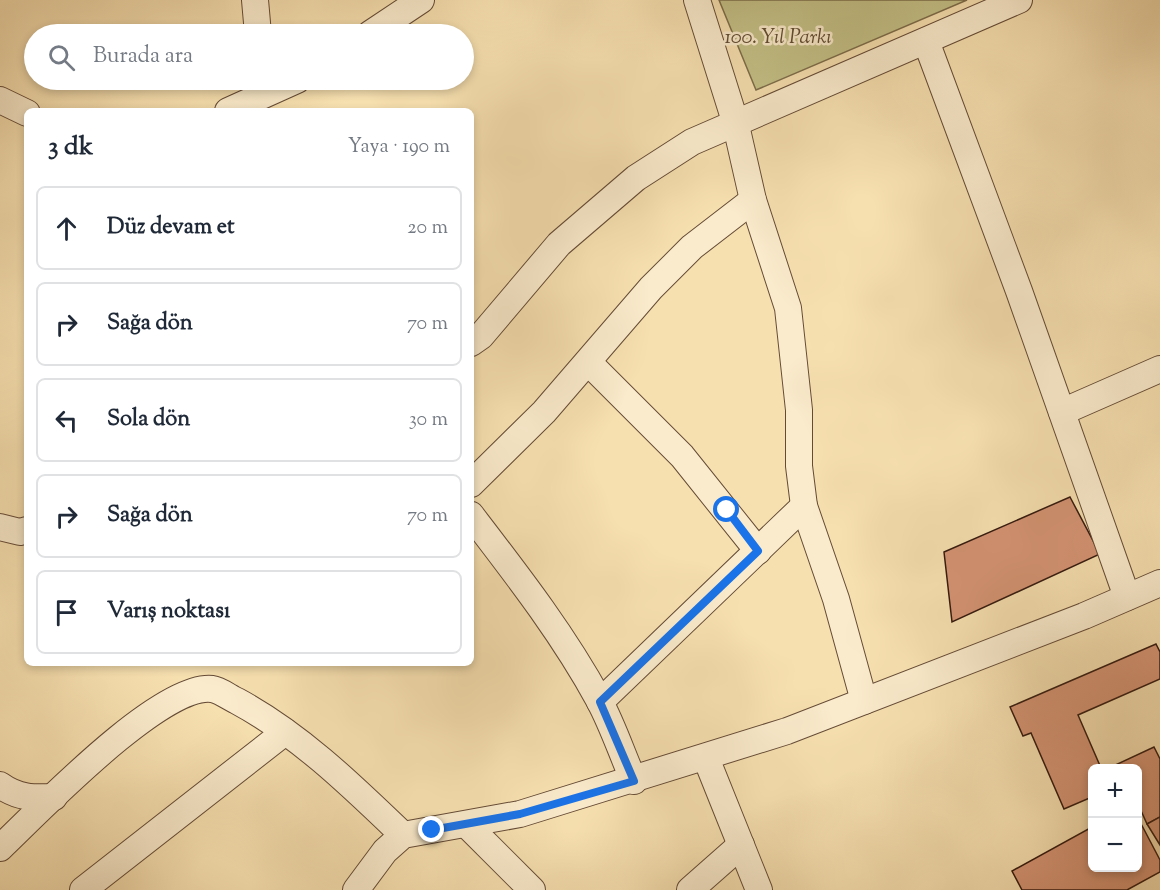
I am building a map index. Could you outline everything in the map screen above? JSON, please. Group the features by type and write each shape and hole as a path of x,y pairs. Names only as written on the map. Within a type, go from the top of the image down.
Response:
{"street":[{"path":"255,0 257,24"},
{"path":"385,24 421,0"},
{"path":"697,0 735,122 753,200 788,308 793,331 804,506 836,599 864,701"},
{"path":"474,341 481,336 559,244 636,178 692,142 1019,0"},
{"path":"926,41 1127,597"},
{"path":"235,108 263,95"},
{"path":"0,100 24,112"},
{"path":"474,478 588,362 651,288 692,247 753,200"},
{"path":"588,362 682,456 758,551"},
{"path":"1062,412 1160,369"},
{"path":"600,702 804,506"},
{"path":"474,519 535,598 600,702 634,781"},
{"path":"0,527 24,531"},
{"path":"356,890 385,851 404,835 520,814 706,758 864,701 1160,583"},
{"path":"0,848 54,796 153,711 187,692 213,689 264,716 285,732 336,771 404,835"},
{"path":"83,890 285,732"},
{"path":"706,758 759,890"},
{"path":"0,786 13,795 32,798 54,796"},
{"path":"467,825 532,890"},
{"path":"690,890 741,845"}],"green space":[{"name":"100. Yıl Parkı","path":"719,0 967,0 756,90"}],"building":[{"path":"1070,497 1100,554 952,622 944,552"},
{"path":"1156,644 1160,652 1160,679 1078,715 1099,764 1088,764 1088,799 1064,809 1031,733 1023,736 1010,707"},
{"path":"1154,747 1160,759 1160,817 1147,824 1142,813 1142,764 1118,764"},
{"path":"1160,817 1160,845 1147,824"},
{"path":"1142,826 1160,860 1160,872 1127,890 1022,890 1012,871 1088,829 1088,872 1142,872"}],"route":[{"path":"432,830 520,814 634,781 600,702 758,551 727,510"}]}
